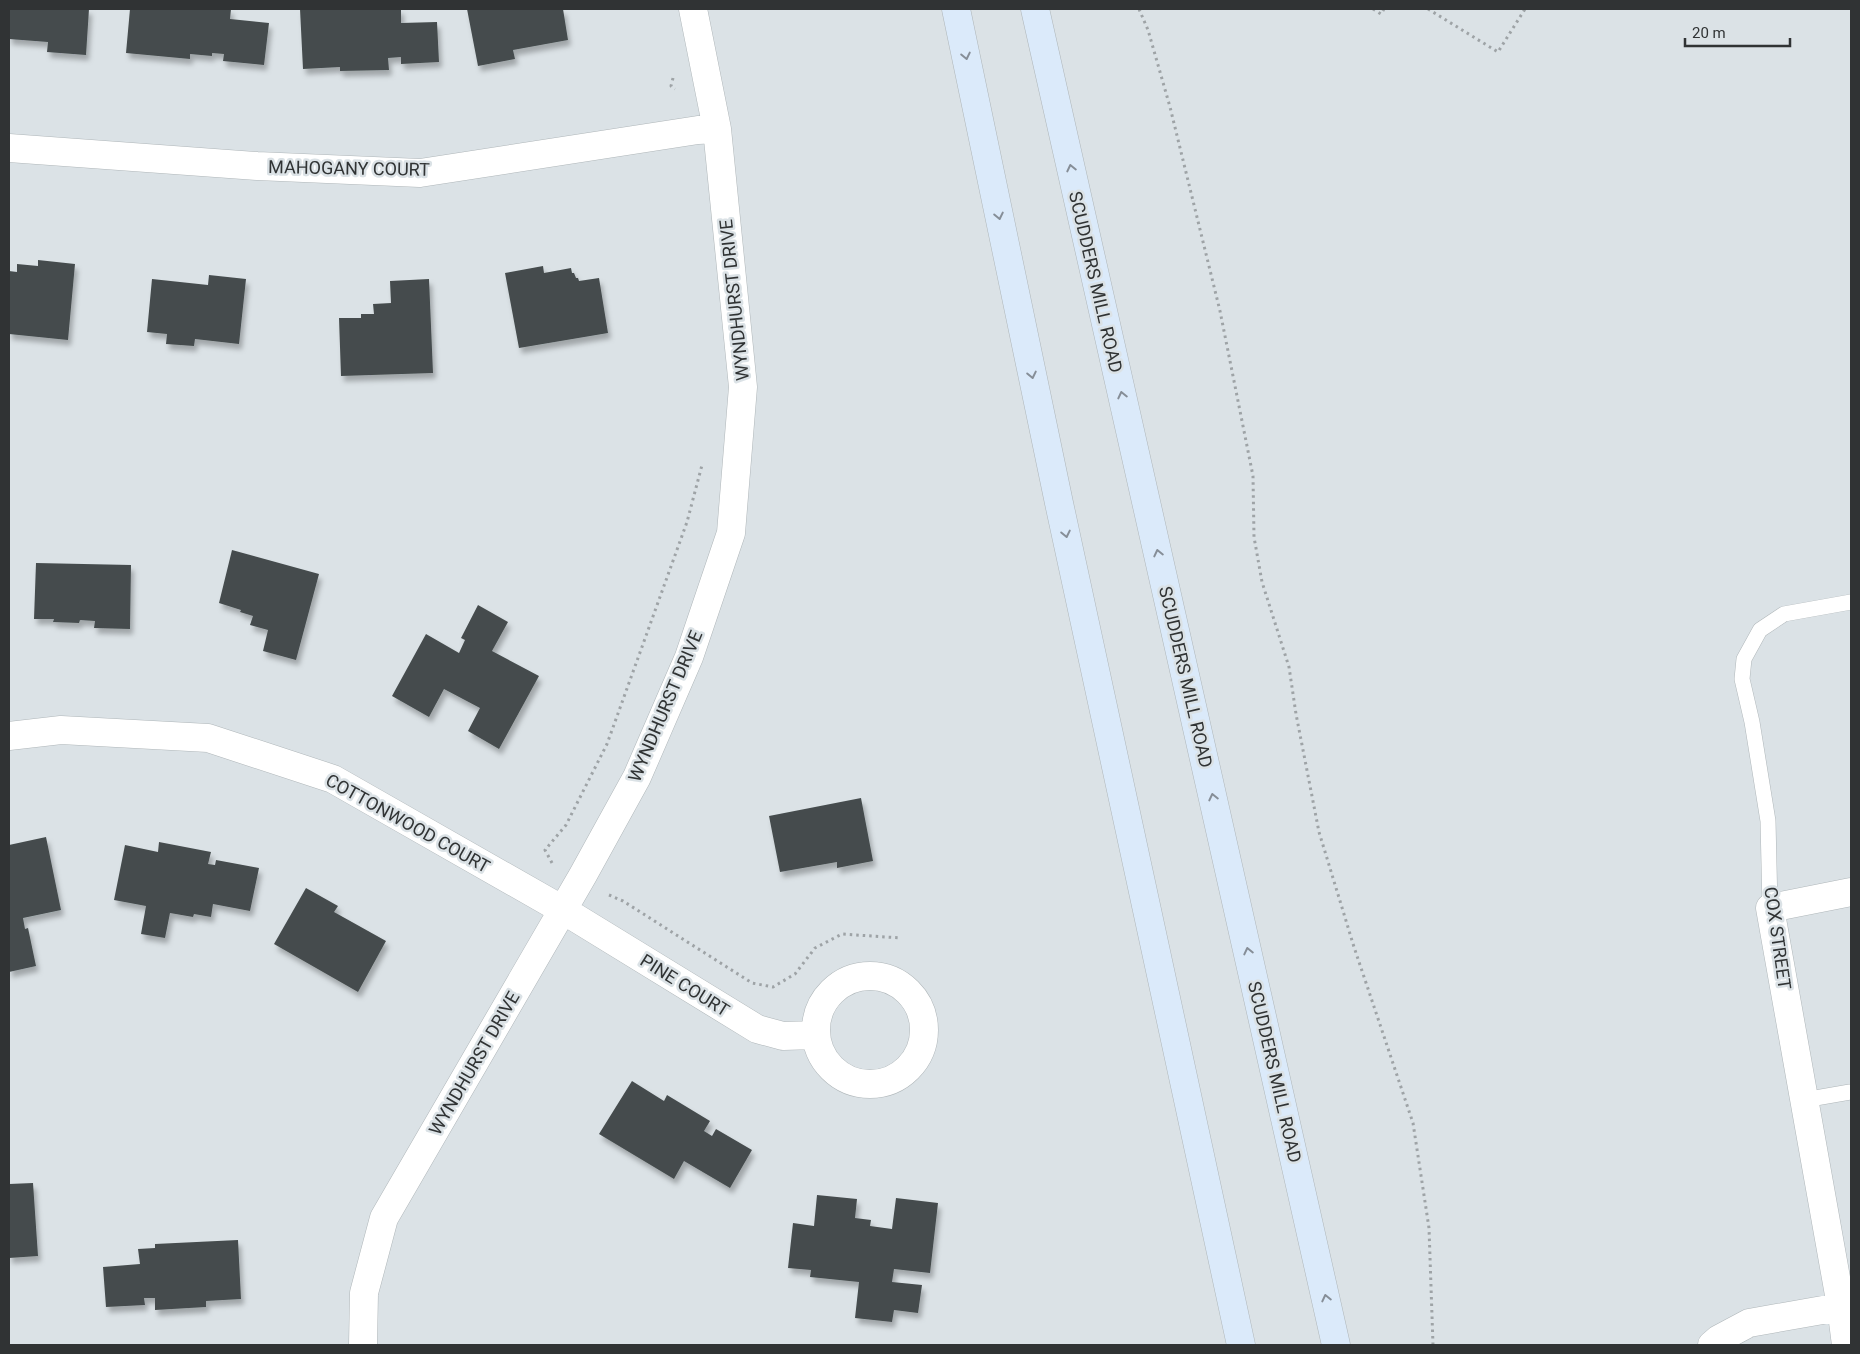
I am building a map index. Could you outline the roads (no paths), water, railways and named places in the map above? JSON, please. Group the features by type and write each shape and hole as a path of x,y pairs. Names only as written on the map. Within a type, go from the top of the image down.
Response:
{"main road":[{"path":"956,9 1061,513 1241,1345"},
{"name":"SCUDDERS MILL ROAD","path":"1034,9 1336,1345"}],"street":[{"name":"WYNDHURST DRIVE","path":"363,1345 364,1293 384,1218 563,910 637,777 689,658 731,533 743,386 717,129 693,9"},
{"name":"MAHOGANY COURT","path":"9,148 257,166 420,174 698,130 717,129"},
{"name":"COTTONWOOD COURT","path":"9,736 61,730 208,738 333,779 563,910"},
{"path":"1770,908 1851,892"},
{"name":"COX STREET","path":"1770,908 1804,1100 1846,1306 1846,1345"},
{"name":"PINE COURT","path":"563,910 757,1029 783,1036 815,1035"},
{"path":"1712,1345 1719,1339 1749,1323 1846,1306"}],"lane":[{"name":"COX STREET","path":"1770,908 1768,821 1752,722 1742,679 1744,659 1760,630 1784,614 1851,602"},
{"path":"1804,1100 1850,1092"}]}
